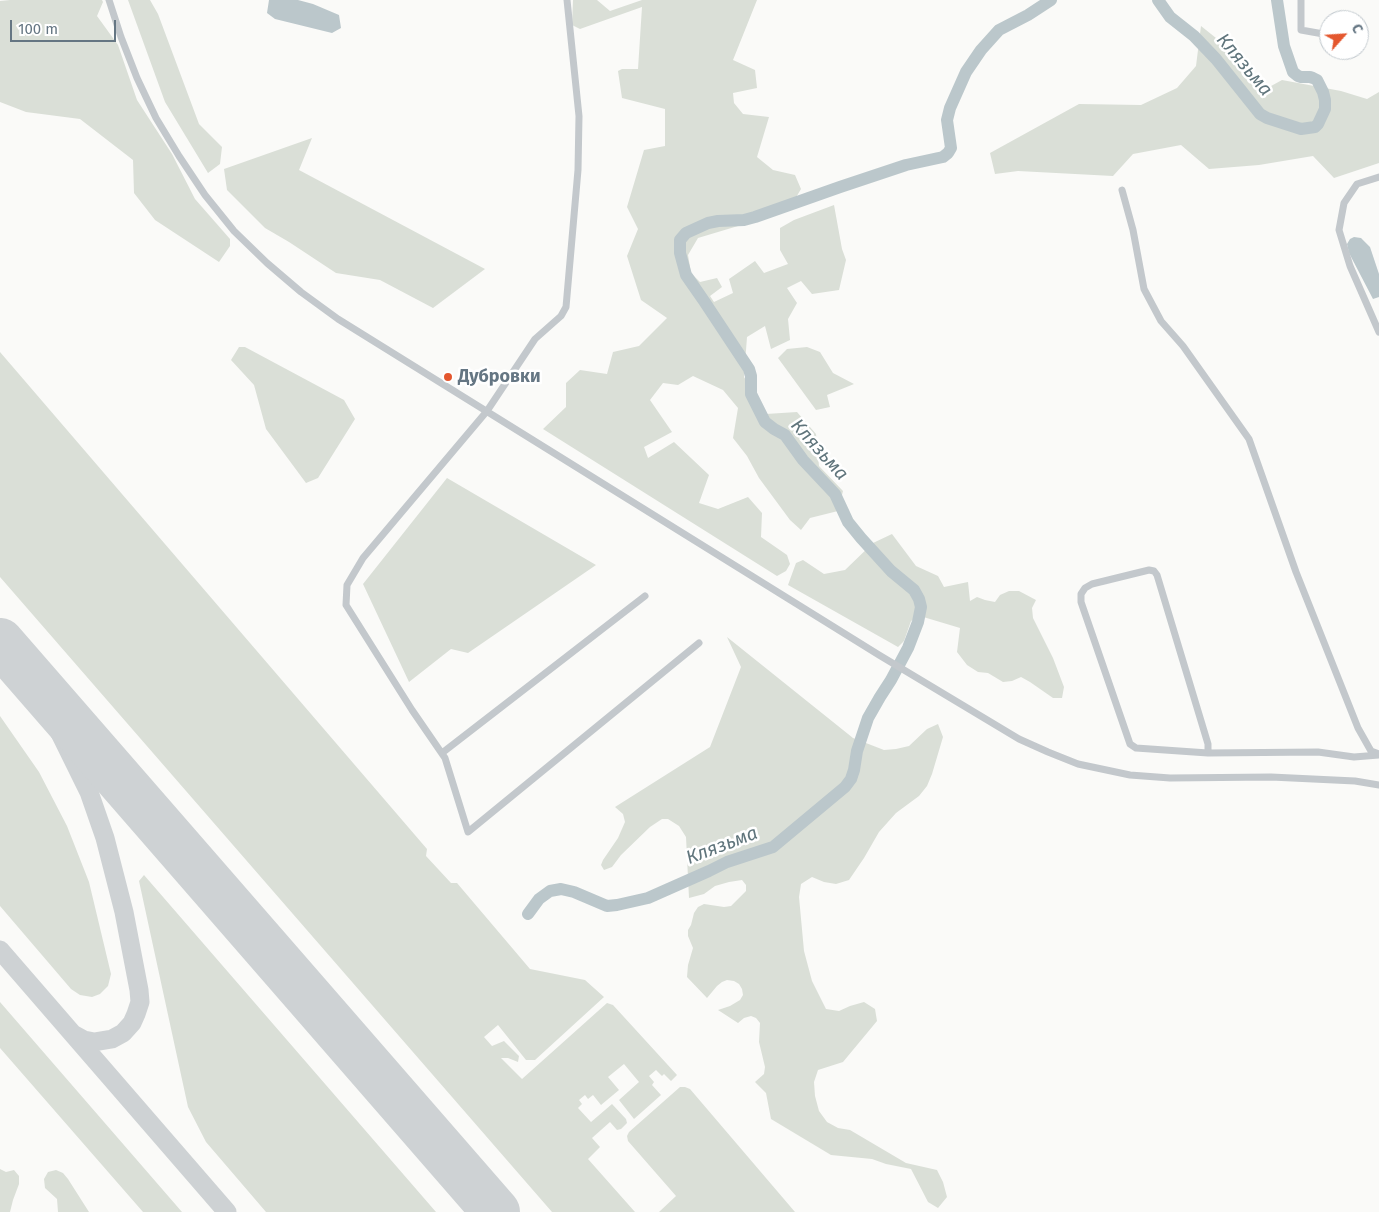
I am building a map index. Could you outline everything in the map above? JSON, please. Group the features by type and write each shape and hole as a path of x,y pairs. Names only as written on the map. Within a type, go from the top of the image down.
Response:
{"street":[{"path":"109,0 137,78 156,118 204,195 234,231 301,292 338,319 879,655 1019,739 1078,764 1130,775 1170,778 1271,777 1355,781 1379,785"},
{"path":"566,0 579,116 578,170 566,307 561,316 535,339 487,411 363,558 346,585 346,605 412,710 445,758 468,832 699,643"},
{"path":"1301,0 1301,30 1319,33"},
{"path":"1379,177 1357,184 1344,203 1339,230 1350,266 1379,332"},
{"path":"1122,190 1133,230 1144,289 1161,321 1183,346 1248,439 1296,572 1358,728 1371,751 1379,754"},
{"path":"1208,753 1208,744 1157,575 1154,571 1149,570 1092,584 1085,588 1081,594 1081,602 1130,744 1136,748 1208,753 1318,752 1354,757 1379,754"},
{"path":"442,753 645,596"}],"shaded area":[{"path":"102,0 103,2 97,16 118,45 137,100 172,154 195,199 230,239 230,246 219,262 155,220 134,193 133,160 80,119 26,112 0,102 0,1"},
{"path":"128,0 150,0 158,14 199,124 222,147 220,164 208,173 165,102"},
{"path":"269,0 298,0 313,4 339,15 341,28 332,33 275,19 267,13"},
{"path":"573,0 597,0 610,11 642,0 757,0 733,60 755,70 757,88 733,93 734,103 743,114 769,117 757,157 773,170 795,175 801,189 788,211 698,238 688,255 691,273 700,282 717,278 722,287 710,296 714,302 733,293 729,279 755,261 764,273 788,264 780,250 780,228 794,220 834,205 842,249 846,260 839,290 812,294 801,281 787,288 797,303 788,319 790,340 771,349 765,326 747,337 744,377 766,414 797,412 816,434 819,466 843,491 838,511 810,518 801,530 790,520 733,438 738,408 723,390 693,376 678,385 663,383 650,400 672,432 644,447 648,458 674,442 709,475 699,503 718,509 748,497 762,513 761,537 787,555 790,564 786,571 777,576 543,429 566,407 566,383 580,370 607,374 613,352 639,346 667,318 641,300 627,256 638,229 627,207 644,150 665,146 665,109 622,98 618,71 622,69 638,69 642,7 580,29 572,25"},
{"path":"1201,26 1226,46 1262,91 1282,80 1341,91 1367,99 1379,92 1379,163 1334,178 1313,156 1259,165 1209,169 1181,145 1133,154 1113,176 1018,171 995,174 990,153 1079,104 1141,105 1177,88 1196,66"},
{"path":"312,138 299,170 485,269 433,308 380,280 336,273 265,228 227,190 224,169"},
{"path":"1354,237 1361,238 1370,247 1379,274 1379,297 1373,299 1349,253 1347,244"},
{"path":"239,347 245,347 344,400 355,419 318,478 306,483 266,429 254,385 231,360"},
{"path":"807,347 820,352 833,373 854,384 827,395 830,407 816,410 778,358 787,349"},
{"path":"0,352 427,849 426,856 451,883 457,883 530,969 585,980 604,997 535,1060 526,1060 498,1025 484,1037 492,1046 504,1041 519,1056 518,1062 508,1058 501,1058 522,1079 607,1003 613,1005 677,1075 671,1081 664,1074 662,1076 656,1070 649,1076 654,1082 652,1085 661,1095 634,1119 619,1100 639,1082 624,1064 608,1077 619,1090 601,1105 593,1095 588,1099 585,1095 579,1100 582,1104 578,1108 591,1122 612,1104 626,1119 627,1123 621,1129 617,1130 610,1122 592,1138 600,1147 588,1159 635,1212 552,1212 0,577"},
{"path":"447,478 596,565 468,653 451,649 409,682 363,584"},
{"path":"892,534 916,566 938,576 944,587 968,582 970,601 977,597 995,602 1000,595 1009,591 1019,591 1036,600 1032,608 1033,618 1053,658 1064,687 1062,698 1053,698 1021,677 1003,682 988,673 978,672 967,665 957,652 960,628 920,616 911,621 904,641 898,647 788,585 796,563 803,560 824,574 845,570 873,543"},
{"path":"727,637 853,738 884,750 896,749 909,746 927,729 938,724 943,737 927,786 919,796 896,813 879,832 849,880 836,884 812,877 801,884 799,897 804,951 812,981 826,1009 839,1011 864,1002 875,1009 877,1021 843,1062 818,1070 814,1082 819,1111 827,1122 838,1128 850,1130 906,1163 937,1170 947,1197 938,1208 928,1202 911,1169 872,1159 831,1155 771,1119 766,1093 755,1082 764,1074 765,1067 759,1042 760,1023 751,1016 744,1018 738,1023 718,1010 740,1000 743,995 742,989 734,981 727,980 717,986 707,998 687,977 693,948 688,936 688,930 694,913 698,907 704,904 724,907 731,906 746,891 746,885 742,880 715,886 704,894 689,898 686,837 679,826 668,819 662,819 650,827 621,855 612,867 604,870 601,865 618,838 625,822 623,814 615,807 710,747 741,667"},
{"path":"0,716 39,772 67,826 89,882 111,974 108,986 100,994 92,997 80,995 71,989 0,906"},
{"path":"144,875 436,1212 266,1212 206,1142 188,1107 139,881"},
{"path":"0,1002 182,1212 143,1212 0,1048"},
{"path":"680,1087 690,1089 795,1212 659,1212 676,1196 628,1141 627,1136 629,1132"},
{"path":"0,1169 6,1172 14,1170 19,1176 19,1184 10,1212 0,1212"},
{"path":"56,1170 63,1173 68,1179 89,1212 58,1212 57,1199 45,1188 44,1179 48,1172"}],"waterway":[{"name":"Клязьма","path":"528,914 539,899 550,891 561,889 574,892 607,906 617,905 648,898 727,862 773,847 845,787 851,779 857,751 868,718 908,648 918,622 921,607 919,599 914,590 891,571 861,538 848,522 835,494 803,460 785,435 765,422 751,394 749,369 686,275 680,253 680,240 686,233 708,223 744,220 755,217 906,165 943,157 951,148 947,120 950,108 966,72 981,50 999,30 1051,0"},
{"name":"Клязьма","path":"1158,0 1170,17 1194,36 1216,59 1260,114 1301,129 1315,127 1325,109 1323,92 1317,80 1310,77 1301,77 1293,72 1284,46 1277,0"}],"taxiway":[{"path":"0,642 36,691 57,727 89,792 105,838 124,912 139,990 140,1002 136,1014 132,1023 123,1033 112,1039 94,1042 84,1040 73,1034"},
{"path":"0,950 227,1212"}],"runway":[{"path":"0,642 496,1212"}],"place":[{"name":"Дубровки","path":"448,377"}]}
